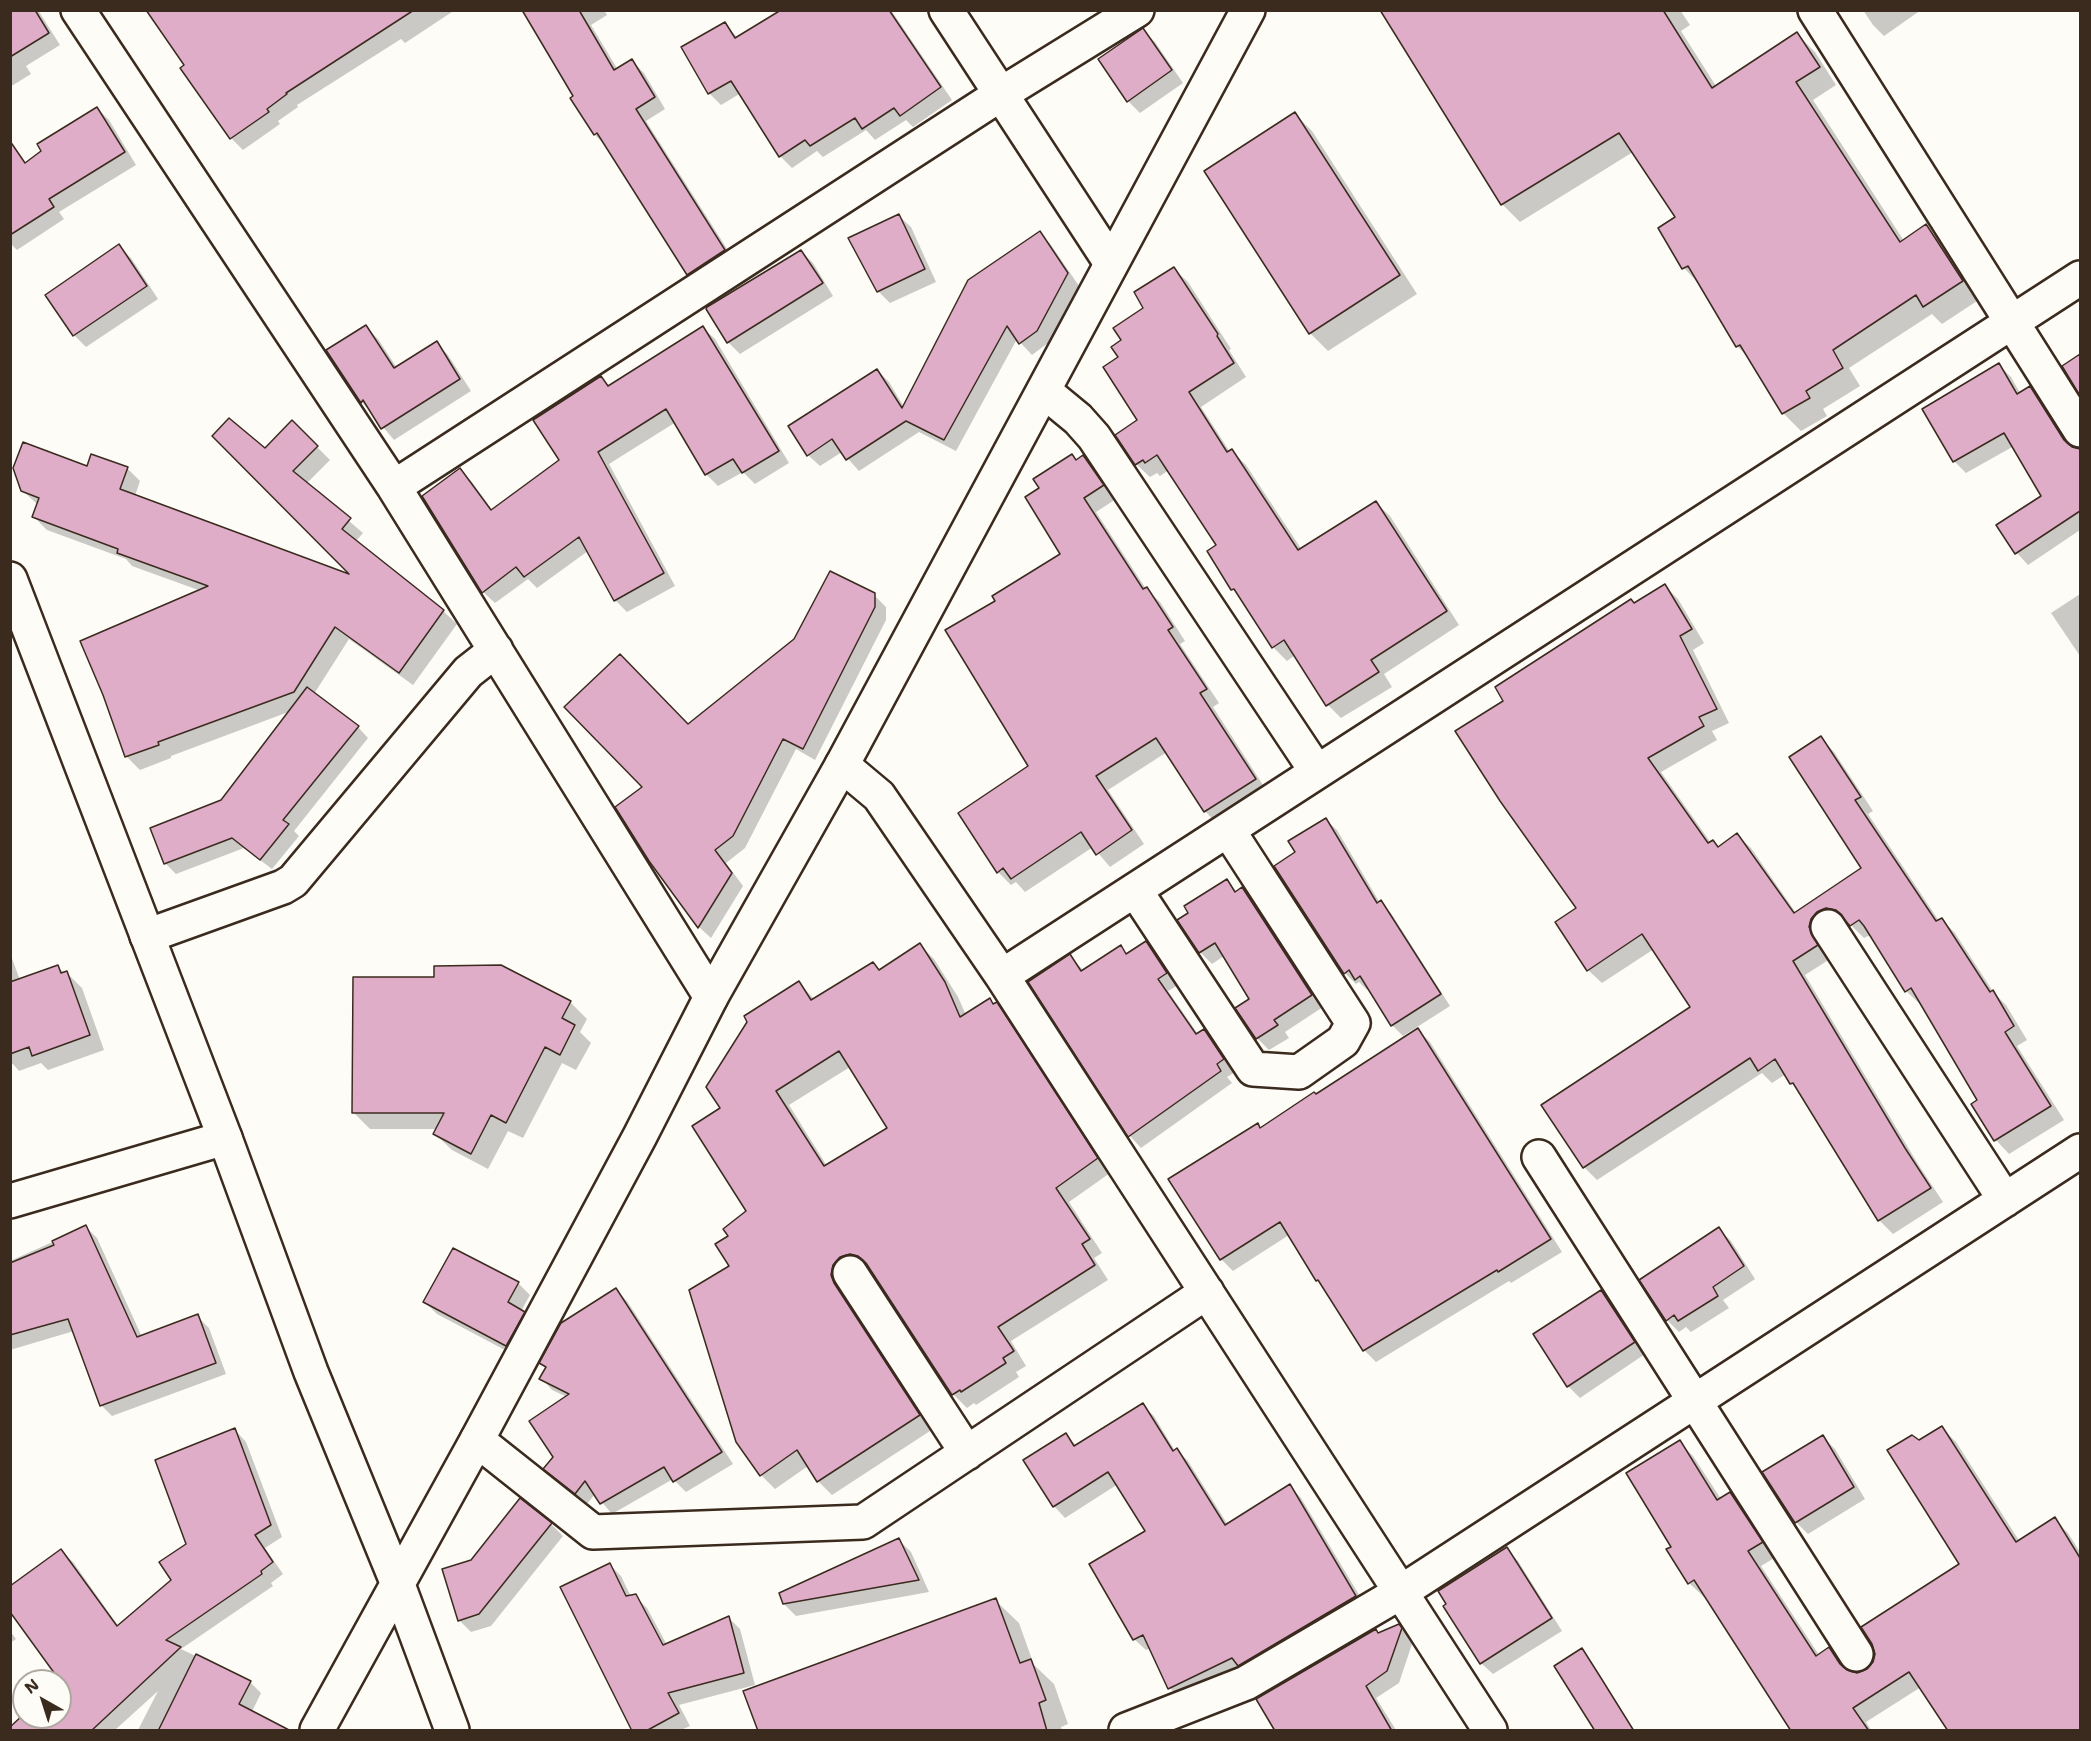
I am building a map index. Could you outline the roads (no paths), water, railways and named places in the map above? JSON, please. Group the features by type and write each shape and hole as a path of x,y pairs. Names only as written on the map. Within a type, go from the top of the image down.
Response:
{"street":[{"path":"78,10 394,487 711,997"},
{"path":"946,10 1111,263"},
{"path":"394,487 1001,94 1137,10"},
{"path":"317,1731 635,1147 711,997 842,765 1248,10"},
{"path":"1815,10 2080,430"},
{"path":"1002,975 2080,278"},
{"path":"1044,391 1078,419 1094,437 1317,772"},
{"path":"10,579 225,1138 311,1372 397,1582 452,1731"},
{"path":"147,936 283,887 293,881 468,672 496,650"},
{"path":"842,765 879,796 1002,975 1490,1731"},
{"path":"1135,890 1253,1069 1299,1072 1343,1041 1353,1023 1228,830"},
{"path":"1828,927 2005,1200"},
{"path":"10,1201 225,1138"},
{"path":"1126,1731 1245,1683 1401,1592 2080,1151"},
{"path":"1539,1157 1856,1654"},
{"path":"850,1273 967,1453"},
{"path":"477,1440 593,1532 863,1522 1207,1292"}]}
